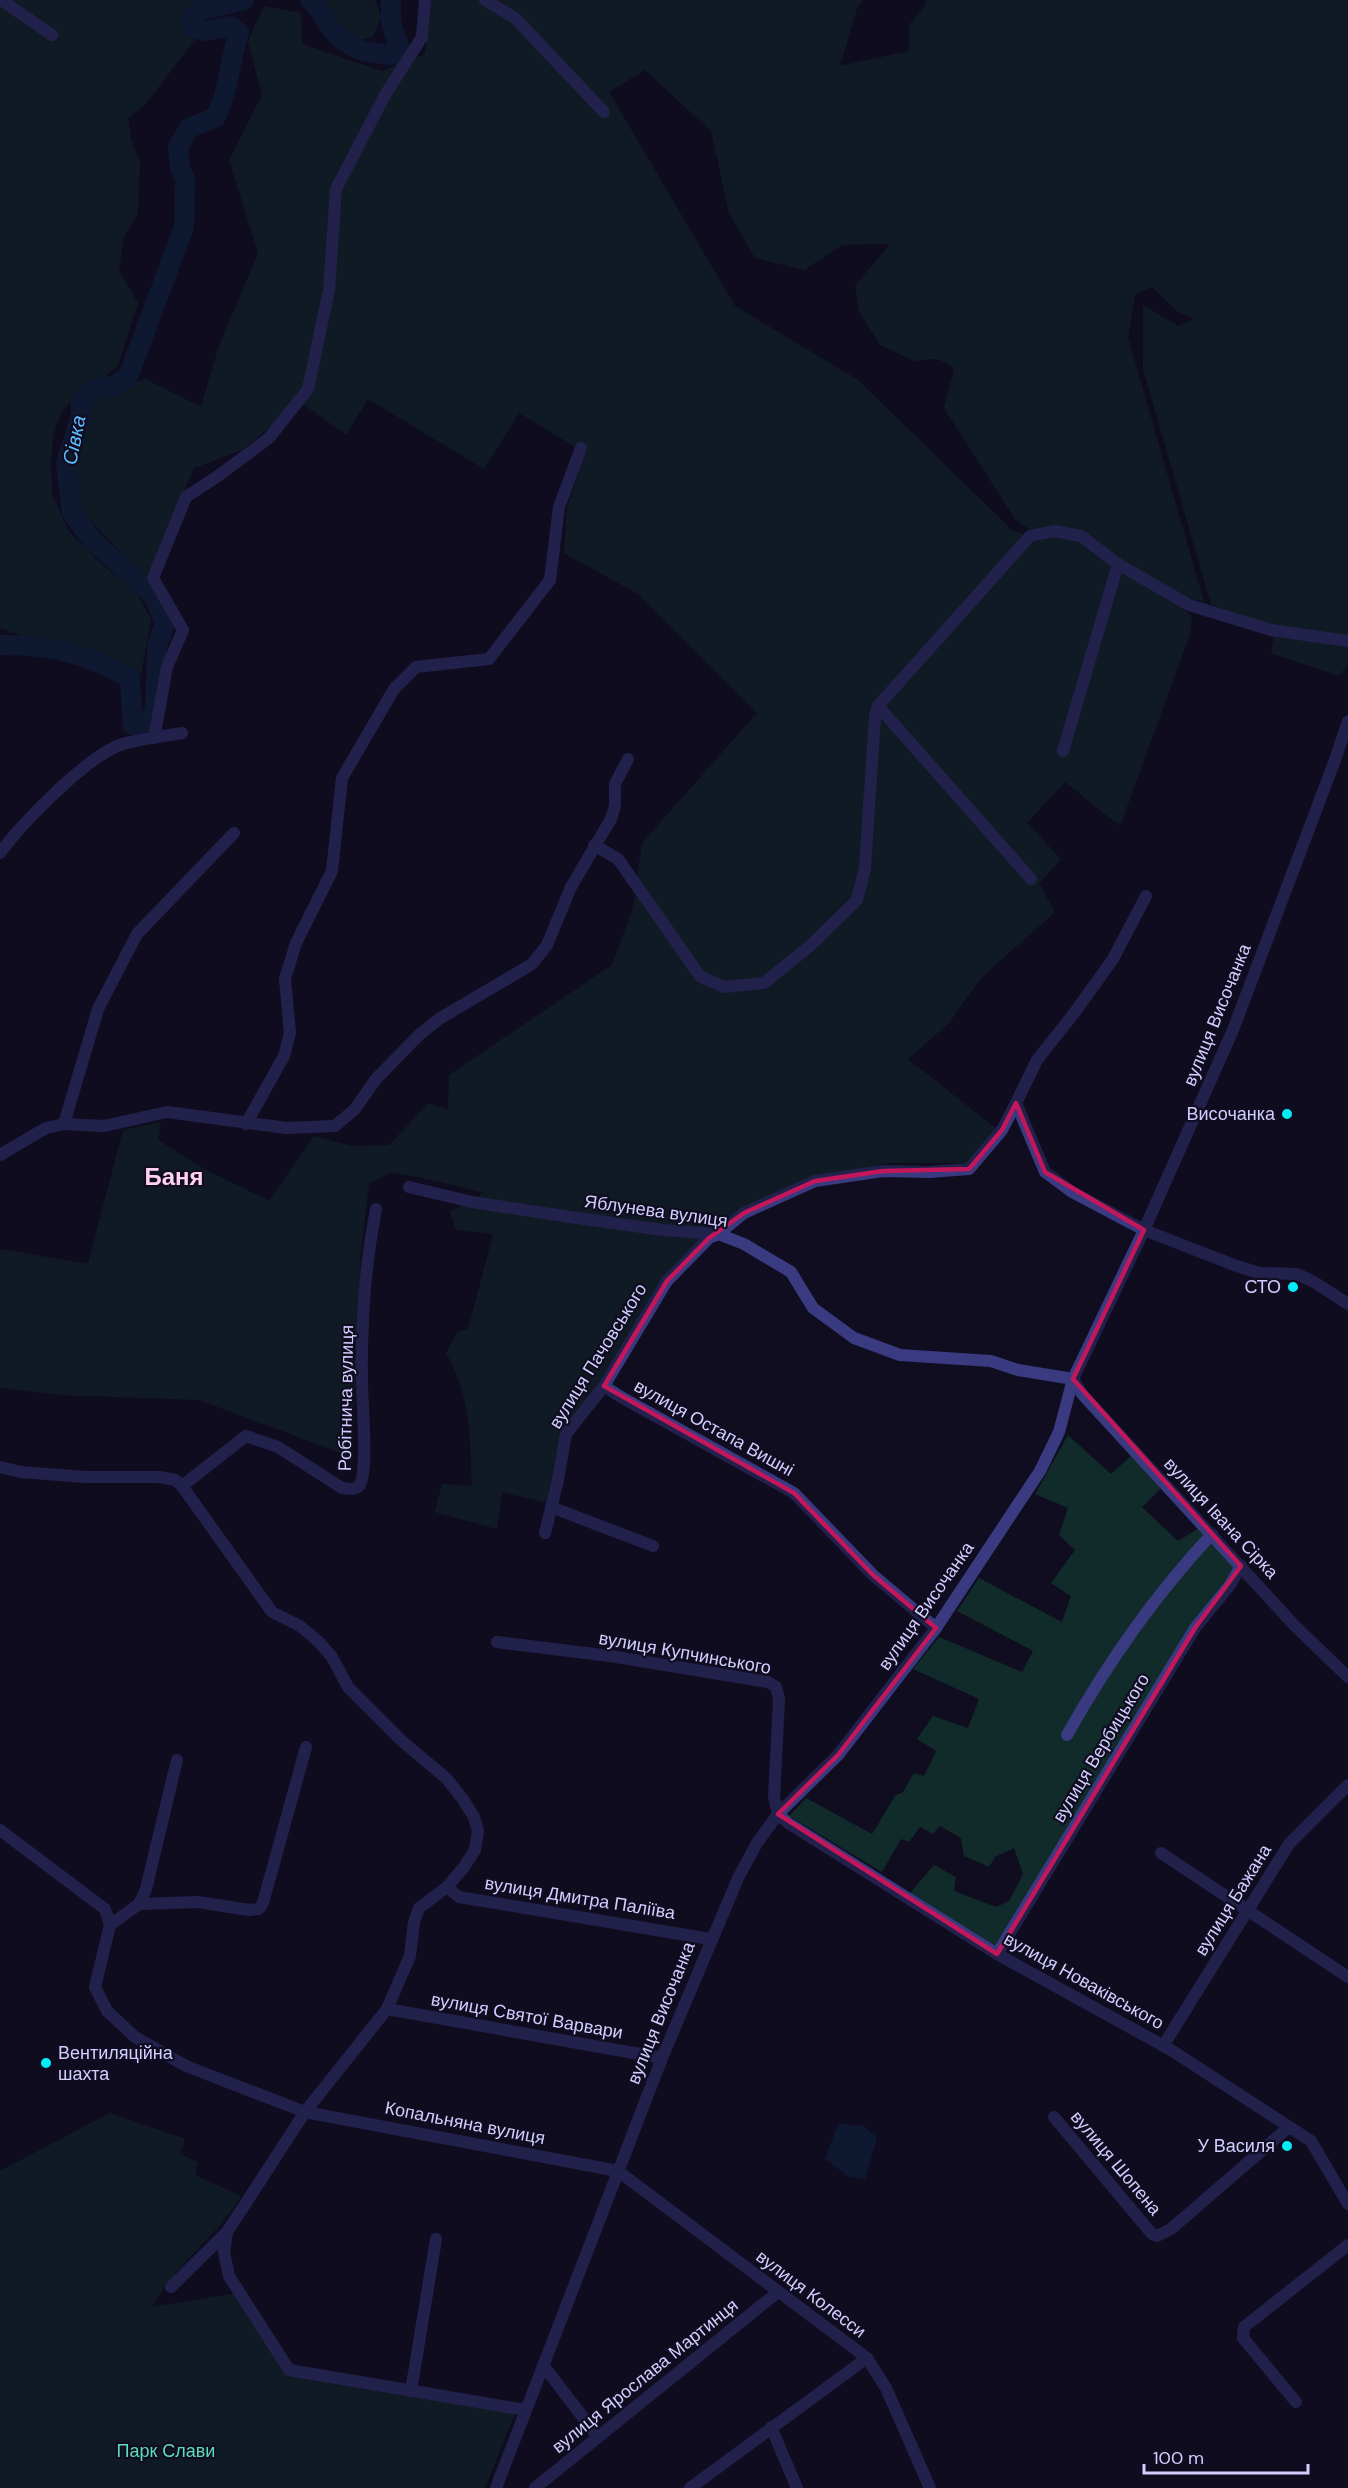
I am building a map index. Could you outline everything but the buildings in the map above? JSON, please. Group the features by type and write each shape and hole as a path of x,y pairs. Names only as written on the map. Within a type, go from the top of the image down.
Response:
{"street":[{"path":"2,0 52,35"},
{"path":"154,738 167,667 183,630 153,578 186,497 269,438 308,389 329,290 336,189 385,95 422,37 425,0"},
{"path":"485,0 515,18 604,112"},
{"path":"246,1124 284,1056 290,1033 285,979 296,943 332,871 342,778 394,689 416,667 489,659 550,580 559,507 581,448"},
{"path":"594,845 618,859 700,976 724,987 764,983 811,945 857,900 865,868 874,716 878,706 1030,536 1054,531 1081,536 1118,564 1189,605 1271,630 1348,641"},
{"path":"1063,751 1118,564"},
{"path":"878,706 1031,879"},
{"name":"вулиця Височанка","path":"496,2488 662,2058 738,1876 778,1814 838,1755 936,1628 1040,1471 1059,1432 1073,1379 1233,1030 1348,721"},
{"path":"0,853 42,807 86,767 116,746 182,733"},
{"path":"0,1155 46,1128 64,1124 104,1126 167,1112 287,1128 335,1126 355,1109 376,1078 419,1035 439,1019 532,964 548,945 571,887 611,819 615,806 615,784 628,759"},
{"path":"64,1124 98,1009 137,934 234,833"},
{"name":"вулиця Пачовського","path":"545,1533 566,1434 604,1386 667,1281 709,1238 718,1234 744,1213 815,1181 884,1171 930,1172 969,1169 1002,1130 1037,1060 1113,959 1146,896"},
{"path":"1016,1103 1045,1172 1072,1192 1143,1230 1259,1273 1297,1274 1348,1304"},
{"name":"Яблунева вулиця","path":"409,1187 472,1202 537,1212 663,1230 718,1234 744,1244 791,1272 813,1308 854,1338 900,1354 992,1361 1018,1370 1073,1379"},
{"name":"Робітнича вулиця","path":"182,1486 246,1436 278,1447 342,1488 352,1490 358,1487 362,1480 364,1452 362,1379 369,1247 376,1209"},
{"name":"вулиця Івана Сірка","path":"1073,1379 1082,1394 1295,1626 1348,1677"},
{"name":"вулиця Остапа Вишні","path":"604,1386 794,1493 873,1575 936,1628"},
{"path":"0,1467 21,1472 74,1476 160,1477 175,1480 182,1486 272,1612 300,1626 319,1642 332,1657 348,1687 402,1742 446,1778 474,1817 478,1832 475,1850 464,1867 447,1887 419,1908 414,1922 410,1956 387,2010 305,2112 226,2232 171,2287"},
{"path":"551,1508 653,1546"},
{"path":"1067,1735 1099,1680 1134,1628 1172,1578 1212,1534"},
{"name":"вулиця Вербицького","path":"997,1954 1195,1628 1230,1585 1242,1566"},
{"name":"вулиця Купчинського","path":"497,1642 610,1656 768,1682 776,1687 780,1699 774,1797 778,1814"},
{"path":"139,1904 198,1902 249,1910 258,1909 263,1903 306,1747"},
{"path":"0,1830 105,1909 110,1925 139,1904 146,1889 177,1760"},
{"name":"вулиця Бажана","path":"1163,2046 1289,1844 1348,1785"},
{"name":"вулиця Новаківського","path":"778,1814 788,1823 997,1954 1163,2046 1311,2141 1348,2204"},
{"path":"1161,1853 1348,1977"},
{"name":"вулиця Дмитра Паліїва","path":"447,1887 459,1897 710,1939"},
{"name":"Копальняна вулиця","path":"110,1925 95,1987 107,2011 135,2037 186,2066 305,2112 618,2171"},
{"name":"вулиця Святої Варвари","path":"387,2010 662,2058"},
{"name":"вулиця Шопена","path":"1054,2117 1152,2234 1157,2236 1171,2229 1289,2127"},
{"name":"вулиця Колесси","path":"618,2171 867,2358 886,2388 930,2488"},
{"path":"226,2232 224,2252 229,2276 289,2370 525,2410"},
{"path":"411,2391 435,2239"},
{"path":"1296,2402 1243,2338 1244,2327 1348,2245"},
{"name":"вулиця Ярослава Мартинця","path":"535,2488 778,2292"},
{"path":"690,2488 867,2358"},
{"path":"543,2365 598,2437"},
{"path":"771,2427 797,2488"}],"highlighted area":[{"path":"1016,1103 1045,1172 1144,1230 1073,1379 1241,1566 1195,1628 997,1954 778,1814 838,1755 936,1628 873,1575 794,1493 604,1386 667,1281 709,1238 744,1213 815,1181 883,1171 969,1169 1002,1130"}],"green space":[{"path":"0,0 209,0 189,10 182,24 195,39 145,105 128,118 131,139 140,163 138,213 124,237 119,271 138,303 118,365 104,378 81,390 61,413 53,436 52,494 69,532 99,562 137,594 151,619 141,675 0,628"},
{"path":"322,0 375,0 381,17 373,36 360,40 339,26"},
{"path":"431,0 863,0 858,5 840,66 909,51 909,25 926,5 926,0 1348,0 1348,664 1339,676 1271,653 1274,638 1211,604 1143,369 1143,305 1178,326 1194,319 1178,312 1152,287 1135,295 1128,337 1204,602 1175,594 1125,566 1192,616 1190,634 1120,826 1065,782 1027,823 1061,859 1039,884 1055,912 981,978 949,1023 908,1059 998,1130 969,1163 889,1163 815,1178 719,1226 684,1254 603,1377 561,1434 548,1503 502,1492 497,1529 435,1512 442,1484 472,1486 465,1401 446,1353 458,1331 468,1330 493,1234 456,1230 450,1212 484,1193 391,1172 369,1184 361,1253 352,1457 199,1400 60,1395 0,1388 0,1249 88,1264 123,1130 161,1122 158,1140 206,1170 269,1201 314,1136 351,1146 389,1145 429,1103 448,1110 449,1075 612,965 633,908 642,843 757,713 638,594 564,553 567,507 584,456 582,451 519,413 484,469 368,399 346,435 295,398 276,422 242,450 194,468 146,579 77,506 75,451 91,399 145,379 201,407 218,349 258,253 229,160 262,95 248,41 264,6 301,13 302,44 382,71 425,54","holes":["645,70 711,131 729,213 755,258 804,270 842,245 890,244 855,286 859,311 880,345 916,362 936,359 954,369 944,408 1015,519 1044,540 1013,531 858,380 735,306 609,92"]},
{"path":"1068,1435 1111,1474 1131,1456 1162,1487 1142,1507 1178,1541 1199,1528 1236,1568 1004,1953 910,1893 934,1865 956,1877 954,1891 996,1907 1009,1901 1023,1874 1014,1848 995,1857 989,1867 964,1856 961,1838 940,1826 933,1834 920,1827 909,1842 901,1839 882,1872 789,1816 806,1798 872,1834 895,1796 903,1792 914,1773 924,1776 936,1751 917,1739 933,1716 968,1728 979,1699 913,1669 939,1637 1022,1672 1033,1651 957,1611 979,1578 1062,1622 1071,1596 1051,1583 1075,1550 1059,1535 1068,1508 1035,1494"},
{"name":"Парк Слави","path":"110,2113 185,2139 180,2154 198,2162 195,2175 241,2196 220,2225 172,2278 152,2307 244,2292 293,2369 518,2406 485,2488 0,2488 0,2171"}],"water":[{"path":"838,2124 864,2126 877,2138 865,2179 848,2176 825,2159"}],"waterway":[{"name":"Сівка","path":"0,645 34,646 68,652 100,663 130,679 133,725 146,722 155,713 157,646 165,623 154,596 92,540 72,513 66,463 81,416 81,401 93,390 116,385 128,377 184,227 185,180 180,167 178,147 189,128 215,118 226,88 239,33 231,26 205,31 192,27 190,20 198,11 244,0"},
{"name":"Сівка","path":"310,0 344,42 359,50 397,55 400,49 391,23 391,0"}],"place":[{"name":"Височанка","path":"1287,1114"},
{"name":"СТО","path":"1293,1287"},
{"name":"Вентиляційна шахта","path":"46,2063"},
{"name":"У Василя","path":"1287,2146"}],"district":[{"name":"Баня","path":"174,1177"}]}
